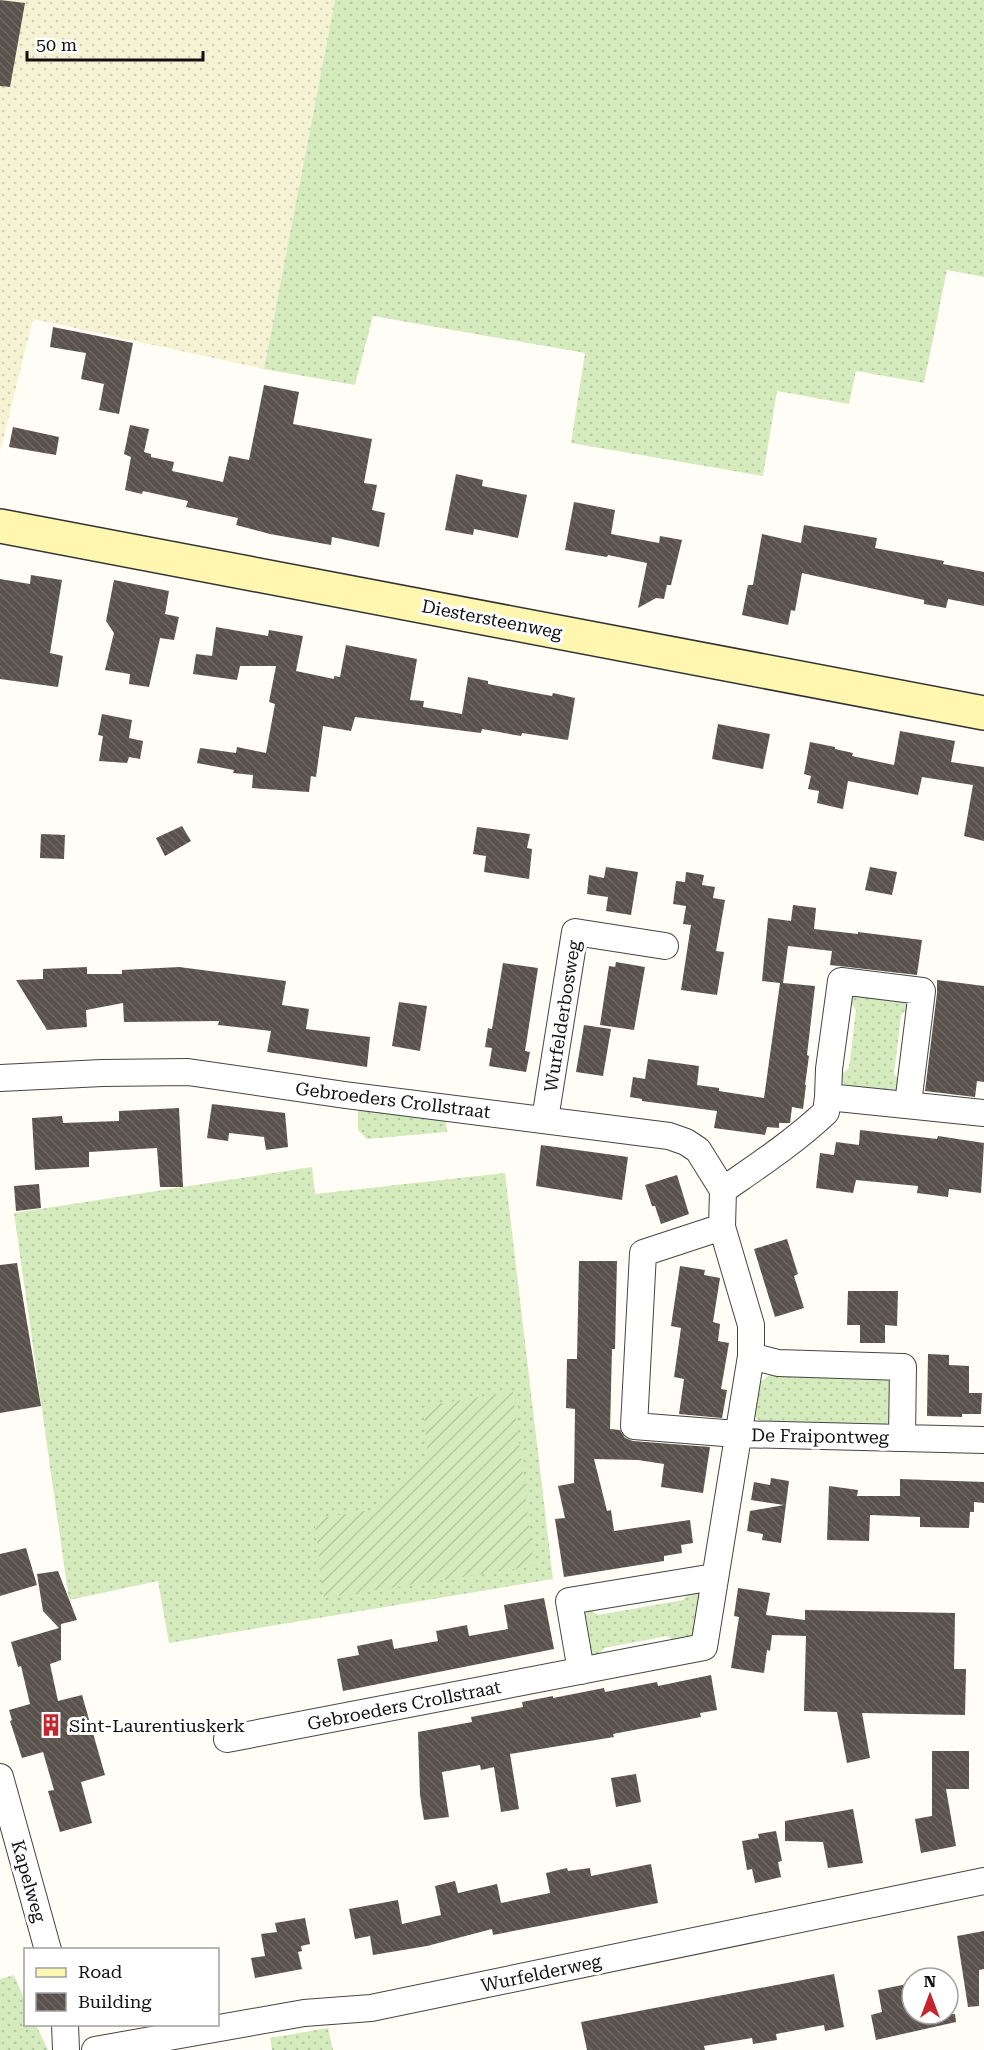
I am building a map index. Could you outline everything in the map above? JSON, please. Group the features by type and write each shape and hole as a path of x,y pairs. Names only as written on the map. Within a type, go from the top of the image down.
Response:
{"main road":[{"name":"Diestersteenweg","path":"0,526 984,713"}],"street":[{"name":"Wurfelderbosweg","path":"545,1119 575,932 665,946"},
{"path":"723,1190 790,1144 826,1112 829,1069 841,981 922,992 908,1104"},
{"name":"Gebroeders Crollstraat","path":"0,1078 188,1072 345,1095 669,1136 686,1142 698,1150 723,1190 722,1227 751,1325 751,1356 704,1647 226,1739"},
{"path":"828,1097 984,1113"},
{"path":"722,1227 643,1253 634,1426 737,1434"},
{"name":"De Fraipontweg","path":"751,1356 778,1363 903,1367 902,1438"},
{"name":"De Fraipontweg","path":"737,1434 984,1440"},
{"path":"582,1671 569,1601 714,1577"},
{"name":"Kapelweg","path":"0,1777 47,1948"},
{"name":"Wurfelderweg","path":"95,2050 303,2013 371,2008 984,1881"},
{"path":"65,2026 66,2050"}],"shaded area":[{"path":"0,0 335,0 264,369 33,319 0,452"}],"green space":[{"path":"335,0 984,0 984,277 947,270 924,383 856,371 849,404 777,391 763,476 571,443 585,353 373,316 355,385 264,369"},
{"path":"852,994 903,997 910,1007 901,1015 894,1074 902,1084 893,1091 850,1088 839,1076 849,1068 856,1010 847,998"},
{"path":"358,1108 446,1120 447,1132 367,1139 358,1130"},
{"path":"312,1167 315,1194 505,1173 553,1579 169,1643 158,1581 69,1600 14,1213"},
{"path":"879,1373 892,1380 893,1420 880,1427 767,1424 757,1419 752,1409 758,1384 771,1374"},
{"path":"513,1392 534,1566 324,1598 314,1519 372,1510 428,1459 423,1406"},
{"path":"693,1587 701,1589 694,1633 680,1644 667,1636 604,1648 597,1658 591,1655 583,1613 588,1608 598,1615 683,1600"},
{"path":"14,1975 24,1999 24,2026 36,2026 48,2050 0,2050 0,1979"},
{"path":"328,2028 333,2050 272,2050 270,2038"}],"building":[{"path":"0,0 25,3 10,87 0,86"},
{"path":"53,327 133,343 119,414 99,410 104,384 81,379 86,353 50,347"},
{"path":"264,385 299,392 293,424 372,439 364,483 377,485 372,510 385,513 379,547 332,537 331,545 270,534 236,525 238,518 186,507 188,501 143,491 142,494 125,490 131,457 124,454 130,425 149,429 144,452 151,454 151,457 174,462 172,471 223,482 229,456 249,460"},
{"path":"13,427 59,437 56,455 9,447"},
{"path":"456,474 483,480 482,486 527,495 518,538 474,529 473,535 445,530"},
{"path":"574,502 615,510 611,534 659,543 660,536 682,540 671,585 667,585 664,599 656,598 638,608 647,563 565,550"},
{"path":"804,525 877,538 875,548 944,561 943,564 984,572 984,606 948,599 946,608 924,604 924,600 802,573 795,611 791,610 788,625 742,615 748,585 753,585 762,534 801,543"},
{"path":"31,575 62,580 50,653 63,656 58,687 0,679 0,579 30,584"},
{"path":"114,580 169,591 165,614 179,617 174,640 160,638 149,687 129,684 130,674 105,670 114,633 106,621"},
{"path":"216,627 268,636 269,630 303,636 296,671 334,679 334,676 340,677 346,645 417,659 410,700 424,701 423,707 462,714 468,677 488,681 488,684 575,698 568,740 522,733 521,736 482,729 481,733 355,717 351,731 323,726 316,777 311,776 309,792 252,788 253,775 233,773 234,770 197,763 200,748 236,753 237,747 266,753 275,704 269,702 276,666 240,666 237,680 193,674 196,654 212,656"},
{"path":"102,714 132,720 129,738 143,741 140,759 129,757 127,763 99,761 103,736 98,735"},
{"path":"718,724 770,734 763,769 712,759"},
{"path":"900,731 955,741 951,762 984,767 984,841 964,836 973,785 922,777 918,795 848,781 843,809 817,803 819,791 808,789 811,776 804,774 810,742 853,753 852,756 894,765"},
{"path":"182,826 191,841 165,856 156,838"},
{"path":"477,827 530,834 527,848 532,849 529,879 484,872 486,856 473,854"},
{"path":"41,834 65,835 64,859 40,858"},
{"path":"606,867 638,872 631,915 606,911 608,897 587,894 589,875 604,878"},
{"path":"870,867 897,872 892,895 865,890"},
{"path":"686,872 704,875 702,885 715,887 713,898 725,900 716,951 724,952 717,995 681,990 691,925 683,924 686,906 673,904 676,881 685,882"},
{"path":"793,905 816,908 814,929 922,940 917,975 830,965 832,951 788,946 783,983 815,986 806,1085 803,1109 792,1107 790,1123 779,1123 779,1128 767,1127 765,1135 714,1128 717,1111 642,1101 642,1099 630,1097 633,1077 645,1079 648,1059 699,1066 697,1085 764,1098 780,983 762,981 768,918 791,921"},
{"path":"616,962 645,967 634,1030 600,1025 609,966 615,967"},
{"path":"503,963 538,968 525,1051 530,1052 526,1072 489,1066 492,1048 485,1047 488,1028 492,1029"},
{"path":"87,967 87,974 122,974 122,970 179,967 286,981 282,1005 309,1009 306,1029 370,1037 367,1067 267,1052 271,1031 218,1025 219,1021 124,1022 123,1003 86,1010 87,1027 47,1030 16,980 43,979 43,969"},
{"path":"937,980 984,986 984,1082 977,1081 975,1097 925,1091"},
{"path":"399,1002 427,1006 420,1051 392,1046"},
{"path":"584,1025 611,1029 603,1076 576,1072"},
{"path":"212,1104 285,1113 288,1147 266,1150 264,1137 229,1133 228,1141 207,1138"},
{"path":"179,1108 183,1187 160,1187 157,1148 89,1152 89,1167 35,1170 32,1118 62,1116 63,1123 119,1121 119,1111"},
{"path":"860,1130 937,1139 938,1136 984,1143 981,1193 949,1189 948,1197 917,1193 918,1186 856,1180 853,1193 816,1188 820,1153 834,1155 836,1142 859,1145"},
{"path":"541,1145 628,1157 622,1200 536,1186"},
{"path":"677,1175 689,1214 661,1224 645,1185"},
{"path":"39,1184 41,1208 16,1211 14,1186"},
{"path":"787,1239 798,1274 794,1276 804,1308 775,1317 754,1249"},
{"path":"579,1261 617,1261 610,1429 620,1430 625,1438 633,1441 710,1447 703,1493 661,1487 664,1464 638,1460 594,1459 607,1511 611,1510 614,1531 690,1520 693,1543 681,1545 682,1553 664,1556 664,1561 564,1577 555,1519 565,1518 558,1486 574,1483 575,1409 566,1408 567,1359 577,1359"},
{"path":"17,1263 41,1406 0,1413 0,1265"},
{"path":"680,1266 705,1270 704,1275 720,1278 713,1322 720,1324 718,1341 729,1343 721,1389 727,1390 722,1418 679,1414 684,1379 674,1377 681,1328 671,1326"},
{"path":"848,1291 898,1291 897,1326 885,1325 885,1343 860,1343 860,1325 847,1325"},
{"path":"928,1354 949,1355 949,1365 969,1366 969,1393 982,1393 981,1414 962,1414 962,1417 927,1416"},
{"path":"771,1478 789,1481 781,1543 762,1540 763,1534 747,1531 750,1511 784,1505 751,1500 754,1482 770,1485"},
{"path":"900,1479 984,1482 984,1503 974,1502 974,1512 970,1512 969,1528 920,1527 920,1517 870,1515 869,1541 827,1540 829,1486 858,1490 857,1496 900,1496"},
{"path":"26,1548 37,1585 0,1596 0,1554"},
{"path":"58,1571 77,1620 61,1624 61,1660 50,1664 58,1701 82,1695 105,1775 81,1782 92,1823 60,1832 48,1791 54,1790 43,1752 22,1758 10,1721 12,1720 9,1710 30,1704 21,1666 18,1667 11,1642 59,1628 43,1611 37,1574"},
{"path":"738,1588 770,1593 766,1615 805,1620 805,1610 955,1613 954,1669 966,1669 965,1715 862,1713 870,1758 847,1763 837,1712 804,1711 806,1636 772,1635 770,1651 767,1650 764,1673 731,1668 739,1617 734,1616"},
{"path":"544,1598 554,1649 343,1691 337,1659 359,1655 357,1646 392,1639 394,1649 438,1641 436,1631 467,1625 469,1636 508,1629 504,1605"},
{"path":"711,1675 717,1710 700,1713 701,1717 613,1734 614,1737 510,1754 519,1809 501,1812 494,1767 481,1770 480,1765 442,1772 449,1817 424,1820 420,1795 418,1732 472,1722 471,1717 523,1707 522,1702 604,1688 605,1692 657,1682 658,1686"},
{"path":"932,1751 969,1751 969,1789 946,1789 956,1846 921,1853 915,1819 932,1816"},
{"path":"636,1774 641,1802 616,1807 611,1778"},
{"path":"853,1809 863,1863 828,1868 823,1842 785,1841 785,1821"},
{"path":"776,1831 782,1861 778,1862 781,1877 755,1883 752,1869 747,1870 742,1841 759,1838 758,1834"},
{"path":"651,1864 658,1903 493,1935 492,1929 427,1946 373,1955 370,1936 355,1939 349,1909 398,1900 402,1924 441,1915 435,1886 455,1881 458,1893 497,1884 501,1903 550,1893 546,1873 567,1868 568,1871 590,1868 591,1876"},
{"path":"305,1918 310,1944 301,1946 302,1951 298,1952 302,1969 255,1978 251,1958 265,1956 261,1934 277,1932 275,1923"},
{"path":"984,1931 984,1969 979,1970 979,2006 968,2007 957,1936"},
{"path":"834,1974 844,2027 825,2031 824,2025 776,2034 777,2040 753,2044 752,2038 704,2046 705,2050 587,2050 581,2022"},
{"path":"900,1985 900,2026 938,2026 876,2040 871,2015 882,2012 878,1990"}],"place":[{"name":"Sint-Laurentiuskerk","path":"51,1725"}]}
